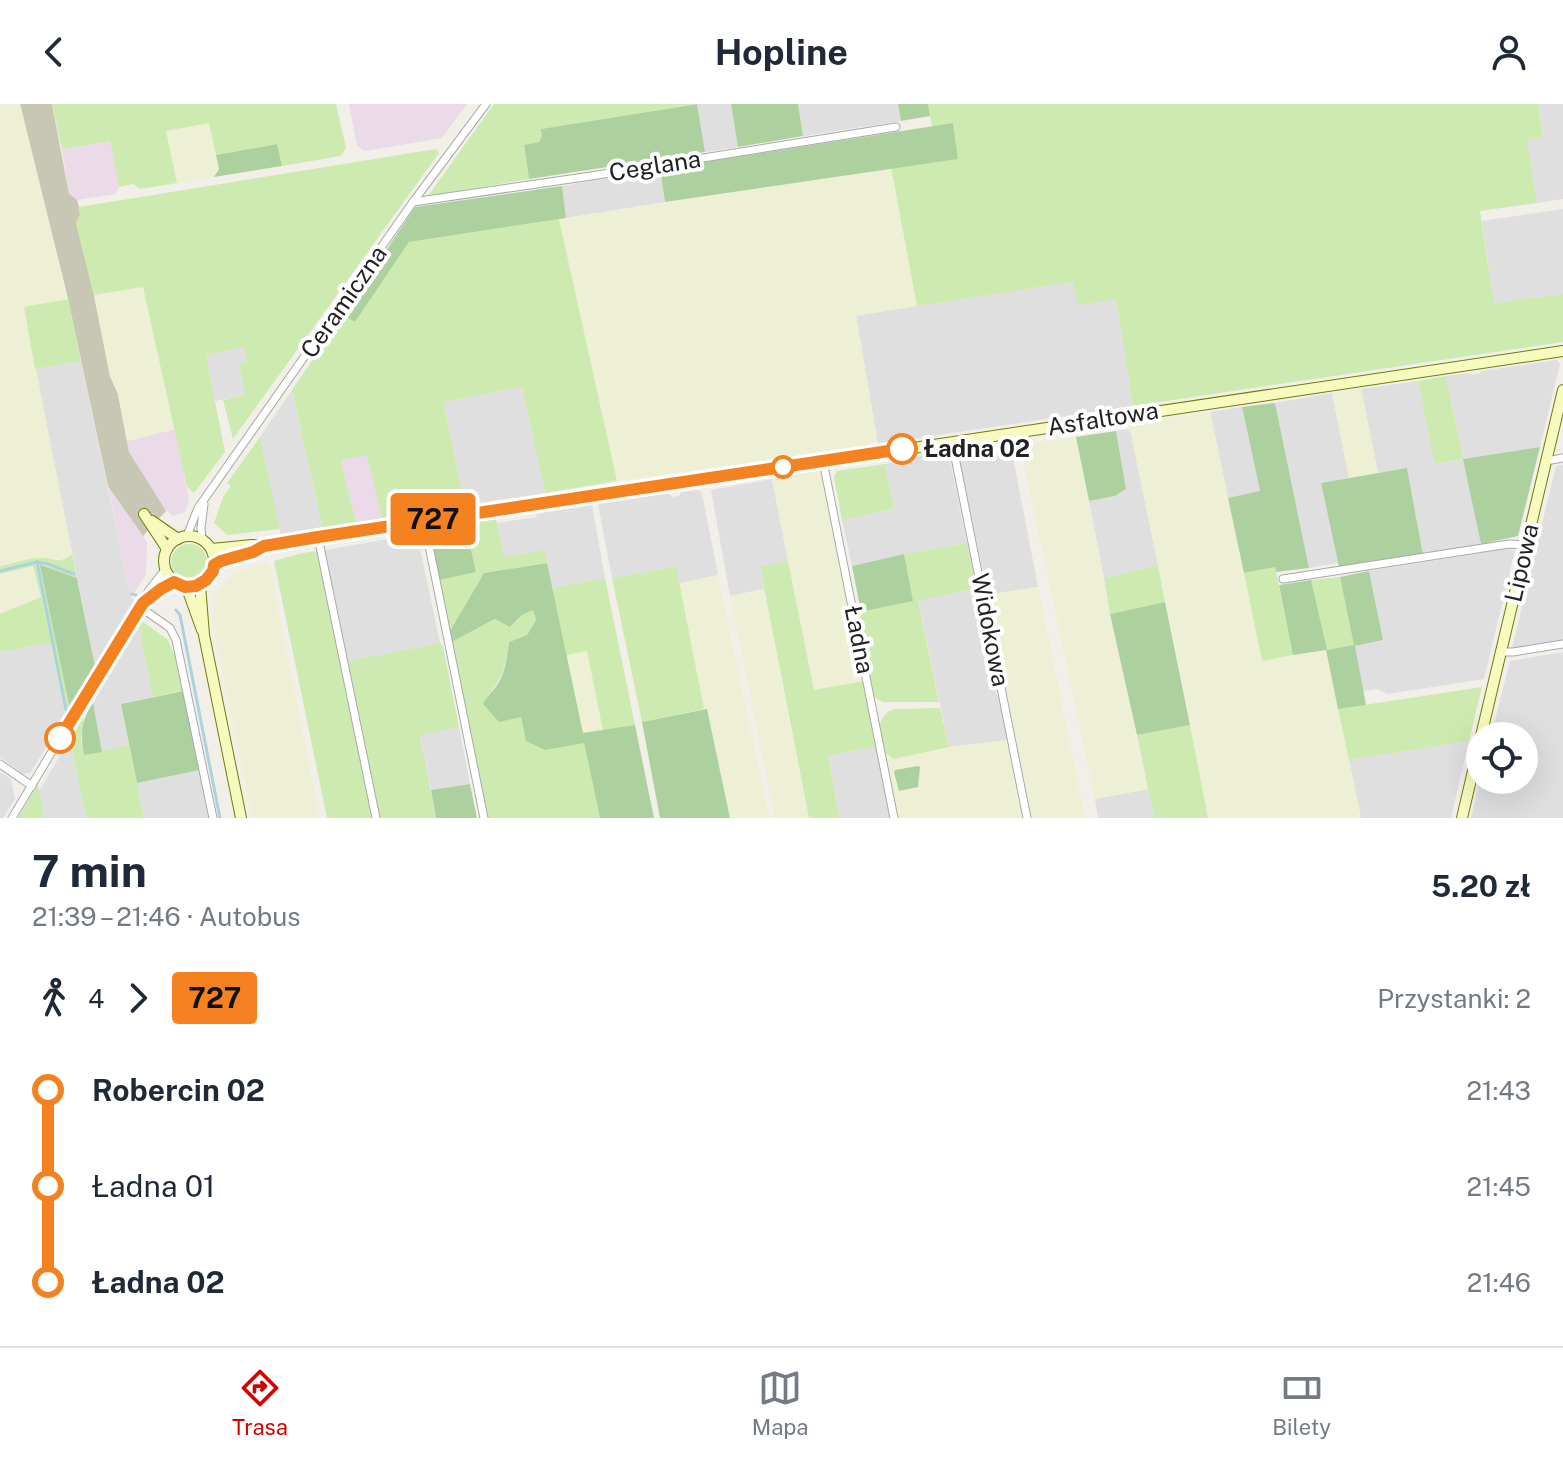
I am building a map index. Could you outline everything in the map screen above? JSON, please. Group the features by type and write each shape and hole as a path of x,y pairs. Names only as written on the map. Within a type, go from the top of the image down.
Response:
{"street":[{"name":"Ceramiczna","path":"182,537 198,508 413,202 486,104"},
{"name":"Ceglana","path":"413,202 896,127"},
{"name":"Asfaltowa","path":"212,549 264,546 1563,351"},
{"name":"Lipowa","path":"1485,722 1563,390"},
{"name":"Widokowa","path":"952,442 1027,818"},
{"path":"1546,461 1563,458"},
{"name":"Ładna","path":"823,461 894,818"},
{"path":"202,539 205,501"},
{"path":"141,605 161,589 180,584 200,585 210,576 214,565 212,549 202,539 182,537 144,514 167,549"},
{"path":"424,521 484,818"},
{"path":"182,537 167,549 165,570 189,594 204,635"},
{"path":"318,537 376,818"},
{"path":"1283,579 1509,544 1527,545"},
{"name":"Asfaltowa","path":"214,565 264,546"},
{"path":"12,818 149,590 165,570"},
{"path":"200,585 204,635 241,818"},
{"path":"141,605 170,628 176,640 213,818"},
{"path":"1501,652 1563,644"},
{"path":"0,764 32,786"},
{"name":"Lipowa","path":"1462,818 1468,794"}],"shaded area":[{"path":"0,104 20,104 68,299 24,307 72,554 62,560 40,558 0,566"},
{"path":"20,104 52,104 69,194 77,200 79,207 80,215 76,223 129,452 166,511 143,536 108,486 68,299"},
{"path":"349,104 467,104 442,138 365,151 357,146"},
{"path":"697,104 731,104 738,147 705,152"},
{"path":"798,104 898,104 901,121 803,136"},
{"path":"1538,104 1563,104 1563,199 1537,203 1527,140 1543,137"},
{"path":"210,123 219,169 214,177 177,183 165,131"},
{"path":"110,141 119,187 115,194 77,200 69,194 62,149"},
{"path":"891,167 917,306 856,316 878,444 617,481 559,219"},
{"path":"660,169 665,202 566,218 562,186"},
{"path":"1563,209 1563,294 1494,303 1482,221"},
{"path":"1073,282 1116,299 1133,406 878,444 856,315"},
{"path":"143,287 175,429 127,441 94,295"},
{"path":"244,347 247,362 239,365 245,395 215,401 206,355"},
{"path":"1557,360 1560,364 1540,447 1464,459 1481,544 1423,555 1407,469 1378,473 1361,389 1418,381 1436,464 1463,459 1446,376 1479,374 1481,371"},
{"path":"81,361 131,598 135,600 95,666 35,369"},
{"path":"522,387 545,493 465,505 443,402"},
{"path":"1361,389 1378,473 1349,478 1332,393"},
{"path":"292,390 323,529 281,536 260,437"},
{"path":"1332,393 1349,478 1321,483 1338,563 1309,568 1275,403"},
{"path":"1242,407 1260,492 1228,498 1210,412"},
{"path":"1210,412 1262,660 1326,650 1361,818 1208,818 1130,424"},
{"path":"175,429 189,500 185,512 173,516 163,508 129,452 127,441"},
{"path":"1130,429 1158,565 1104,578 1089,501 1115,496 1126,489 1116,431"},
{"path":"1076,437 1148,789 1095,799 1020,445"},
{"path":"1005,448 1012,452 1038,587 988,595 959,458 961,455"},
{"path":"948,450 967,543 852,566 842,520 894,509 885,464"},
{"path":"368,454 382,519 356,523 341,460"},
{"path":"1563,465 1563,640 1512,648 1556,466"},
{"path":"822,470 864,681 814,690 772,479"},
{"path":"772,479 788,561 760,567 764,589 730,596 711,490"},
{"path":"108,486 147,542 146,574 131,598"},
{"path":"697,490 702,493 718,575 678,584 675,566 612,578 598,504 668,493 672,497"},
{"path":"592,505 605,578 552,588 544,551 504,557 497,523"},
{"path":"417,534 440,643 348,661 325,550"},
{"path":"1515,550 1484,679 1388,694 1377,689 1363,691 1355,646 1383,640 1369,571"},
{"path":"269,562 320,818 252,818 211,614 214,597 227,579"},
{"path":"33,566 41,597 0,614 0,574"},
{"path":"718,575 769,818 730,818 707,709 704,709 678,584"},
{"path":"1038,587 1085,818 1031,818 984,595"},
{"path":"977,588 986,630 983,637 986,638 995,692 1009,740 949,747 918,600"},
{"path":"764,589 809,818 775,818 730,596"},
{"path":"139,627 153,697 121,704 129,745 102,752 93,703"},
{"path":"50,643 66,717 30,773 23,774 0,757 0,652"},
{"path":"587,650 603,731 583,734 566,655"},
{"path":"1563,652 1563,818 1471,818 1477,794 1538,794 1538,722 1495,722 1510,661"},
{"path":"459,727 470,784 431,790 420,734"},
{"path":"70,739 86,818 44,818 39,791"},
{"path":"1009,740 1025,818 897,818 883,751 894,759 949,747"},
{"path":"1466,741 1451,818 1361,818 1349,760"},
{"path":"877,746 890,818 840,818 828,756"},
{"path":"200,770 209,818 144,818 137,783"},
{"path":"0,772 11,779 15,799 3,818 0,818"},
{"path":"1148,789 1154,818 1098,818 1095,799"}],"green space":[{"path":"52,104 336,104 346,148 341,156 282,166 276,144 216,155 209,123 166,131 177,183 140,189 133,184 119,187 110,141 62,149"},
{"path":"494,104 695,104 542,129 539,142 524,146 529,179 428,196"},
{"path":"697,104 705,152 529,179 524,145 539,142 541,129"},
{"path":"731,104 798,104 803,136 738,147"},
{"path":"898,104 928,104 930,116 901,121"},
{"path":"928,104 1538,104 1543,138 1527,140 1537,203 1480,211 1494,303 1563,294 1563,342 1133,406 1116,299 1078,305 1073,282 917,306 891,167 938,162 953,124 932,126"},
{"path":"953,123 958,159 665,202 660,169"},
{"path":"277,144 282,166 214,177 219,169 216,155"},
{"path":"436,149 439,153 233,439 223,400 245,395 239,364 247,362 244,347 206,355 225,452 194,493 187,487 143,287 94,295 76,223 80,215 79,207"},
{"path":"562,186 566,218 409,242 355,322 343,315 415,207"},
{"path":"559,219 617,481 545,493 522,387 443,402 465,505 382,519 367,455 341,460 356,523 323,529 292,390 343,315 355,322 409,242"},
{"path":"68,299 81,361 35,369 24,307"},
{"path":"1446,376 1463,459 1435,464 1418,381"},
{"path":"1275,403 1309,568 1276,572 1275,567 1244,573 1228,498 1260,491 1242,407"},
{"path":"1116,431 1126,489 1115,496 1089,501 1076,437"},
{"path":"260,437 280,529 227,535 214,523 224,495 231,486 227,483"},
{"path":"1540,447 1518,536 1481,544 1463,459"},
{"path":"885,464 894,509 842,520 834,477 837,471"},
{"path":"1407,468 1423,555 1339,567 1321,483"},
{"path":"496,519 504,557 544,550 547,563 484,573 450,631 440,580 476,572 465,523"},
{"path":"465,523 476,572 440,580 429,531"},
{"path":"967,543 977,588 918,601 939,702 883,702 877,699 872,694 858,613 912,601 904,554"},
{"path":"189,544 202,549 207,562 202,575 189,580 176,575 171,562 176,549"},
{"path":"318,551 373,818 327,818 274,561"},
{"path":"72,554 77,578 41,566 70,710 66,717 50,643 0,652 0,614 41,597 33,566 0,574 0,566 35,558 59,560"},
{"path":"904,554 913,601 861,612 852,566"},
{"path":"788,561 814,690 864,681 877,746 828,756 840,818 809,818 760,567"},
{"path":"547,563 583,733 635,725 654,818 600,818 584,743 545,750 526,741 521,717 499,722 483,704 501,677 509,642 527,635 536,620 533,610 522,615 510,627 495,619 452,642 450,631 484,573"},
{"path":"40,565 77,578 95,666 70,710"},
{"path":"1158,565 1165,602 1110,614 1104,578"},
{"path":"676,566 704,709 642,722 612,578"},
{"path":"1275,567 1293,655 1262,661 1244,573"},
{"path":"1369,571 1383,640 1355,646 1366,705 1338,709 1326,650 1293,655 1279,585 1311,580 1327,650 1354,645 1340,577"},
{"path":"1340,577 1355,646 1326,650 1311,580"},
{"path":"605,578 635,725 603,731 587,651 566,655 552,588"},
{"path":"1165,602 1190,725 1137,735 1110,614"},
{"path":"533,610 536,620 527,635 509,642 503,671 487,696 521,717 584,743 600,818 488,818 452,642 496,619 511,627 522,615"},
{"path":"142,621 168,640 174,654 177,654 184,691 153,697 139,627"},
{"path":"440,643 459,727 420,735 436,818 380,818 348,661"},
{"path":"1482,687 1474,722 1466,722 1466,741 1349,760 1338,709"},
{"path":"184,691 200,770 137,783 121,704"},
{"path":"93,703 102,752 84,755 82,728"},
{"path":"940,708 949,747 894,759 883,751 880,726 888,712 894,709"},
{"path":"707,709 730,818 660,818 642,722"},
{"path":"84,715 81,739 84,755 129,745 144,818 86,818 70,739"},
{"path":"1190,725 1208,818 1154,818 1137,735"},
{"path":"918,766 918,787 899,791 895,770"},
{"path":"38,784 44,818 18,818"},
{"path":"470,784 477,818 436,818 431,790"}],"waterway":[{"path":"37,562 66,710"},
{"path":"0,571 37,562 74,574"},
{"path":"132,594 136,595"},
{"path":"176,610 180,615 220,818"}],"bus line":[{"name":"727","path":"60,738 143,603 174,582 185,587 202,584 210,576 214,565 264,546 902,449"}],"place":[{"name":"Ładna 02","path":"902,449"}]}
